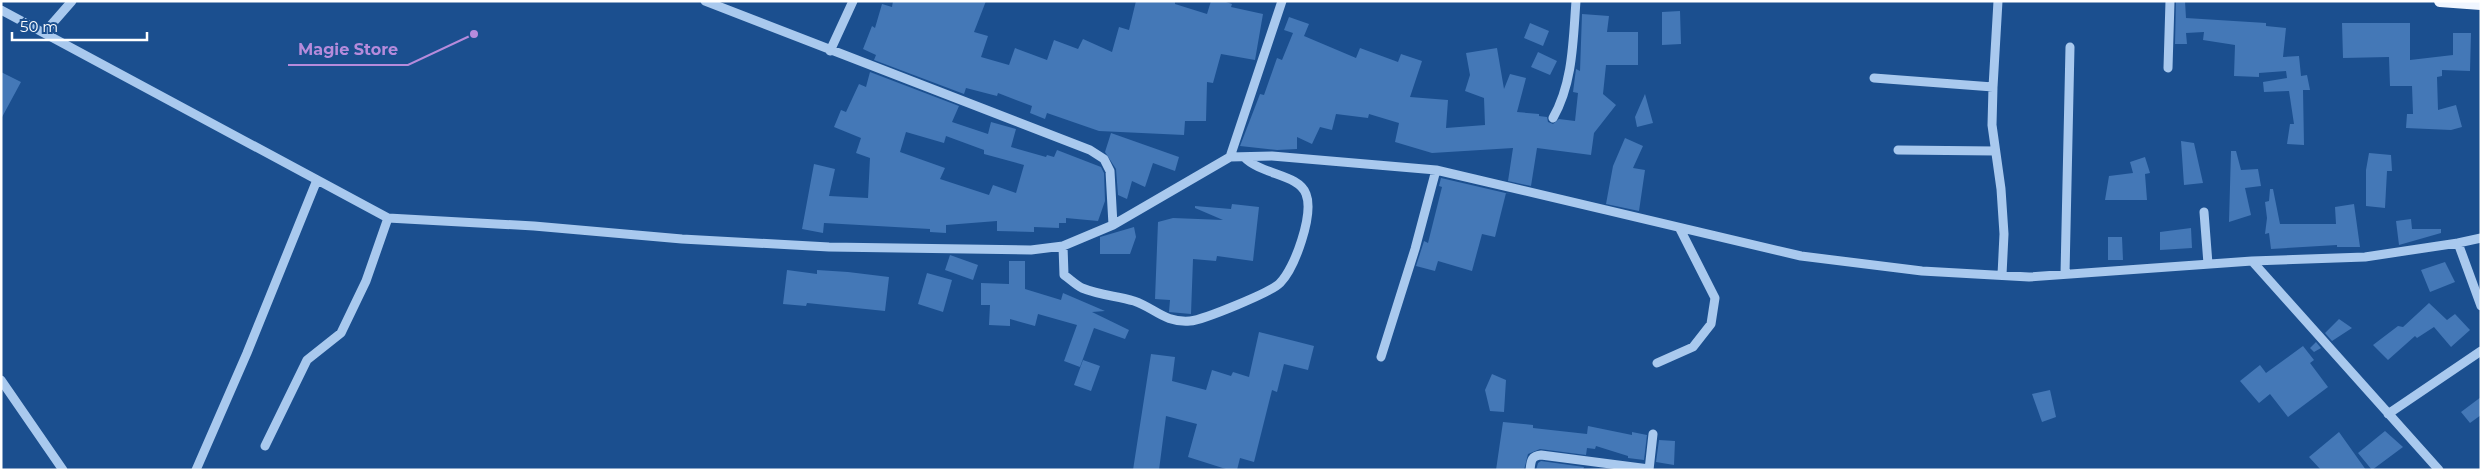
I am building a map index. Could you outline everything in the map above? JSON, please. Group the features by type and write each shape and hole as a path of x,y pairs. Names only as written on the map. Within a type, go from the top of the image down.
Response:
{"main road":[{"path":"2440,1 2481,4"}],"street":[{"path":"44,33 72,1"},
{"path":"705,1 830,51 1090,150 1104,159 1110,171 1113,225"},
{"path":"830,51 853,1"},
{"path":"1230,157 1282,1"},
{"path":"1553,118 1564,99 1573,50 1576,1"},
{"path":"1998,1 1992,125 2001,189 2004,234 2002,276"},
{"path":"2168,68 2170,1"},
{"path":"1,10 388,218 534,226 682,239 829,247 1031,250 1063,246 1113,225 1230,157 1272,156 1436,170 1801,256 1922,271 2029,277 2252,261 2365,257 2481,238"},
{"path":"2066,274 2070,47"},
{"path":"1874,78 1993,88"},
{"path":"1898,150 1995,151"},
{"path":"1063,246 1064,275 1082,288 1136,302 1163,318 1191,321 1243,302 1280,283 1300,246 1309,212 1306,194 1297,181 1261,170 1244,157"},
{"path":"1381,358 1415,249 1436,170"},
{"path":"196,470 247,353 317,180"},
{"path":"2204,212 2208,264"},
{"path":"265,446 307,360 341,333 366,280 388,218"},
{"path":"1657,363 1693,346 1711,324 1715,298 1680,229"},
{"path":"2458,243 2481,306"},
{"path":"2252,261 2439,470"},
{"path":"2388,414 2481,350"},
{"path":"1,380 63,470"},
{"path":"1530,470 1531,460 1535,456 1541,455 1649,469 1653,434"}],"building":[{"path":"893,1 986,1 974,32 988,36 981,57 1009,65 1015,48 1047,60 1054,40 1078,49 1083,39 1112,52 1119,27 1129,30 1136,1 1175,1 1175,4 1207,14 1211,1 1223,1 1232,4 1231,7 1263,14 1255,60 1221,54 1213,83 1207,82 1206,121 1185,121 1184,135 1099,131 1047,113 1045,119 1030,113 1032,106 998,93 997,96 966,88 964,94 874,60 876,55 863,49 872,26 875,28 882,4 892,7"},
{"path":"2176,1 2185,1 2186,18 2266,23 2266,26 2286,28 2283,57 2299,56 2301,76 2307,75 2310,90 2303,90 2304,145 2287,144 2290,124 2294,124 2289,91 2264,92 2263,82 2287,78 2286,71 2259,73 2259,77 2234,76 2235,45 2203,40 2204,32 2186,33 2187,44 2175,44"},
{"path":"1680,11 1681,44 1662,45 1662,12"},
{"path":"1582,14 1609,16 1607,32 1638,32 1638,65 1606,65 1603,94 1616,105 1594,133 1591,155 1537,148 1531,186 1508,181 1513,148 1432,153 1395,142 1399,123 1369,114 1368,118 1336,114 1332,130 1320,127 1312,144 1297,137 1297,149 1277,150 1240,146 1260,94 1264,95 1277,58 1282,60 1293,33 1284,30 1289,17 1309,24 1304,36 1356,58 1360,48 1398,62 1401,54 1422,61 1410,97 1448,100 1446,128 1485,125 1484,98 1465,91 1470,75 1466,53 1497,48 1504,89 1510,74 1526,78 1517,112 1539,114 1539,116 1547,117 1548,122 1553,124 1559,119 1575,121 1578,93 1573,92 1576,69 1580,71"},
{"path":"1530,23 1549,31 1543,46 1524,38"},
{"path":"2342,23 2410,23 2410,60 2453,55 2453,33 2471,33 2470,71 2442,70 2442,76 2437,77 2438,110 2456,105 2462,127 2451,130 2406,128 2407,114 2413,114 2412,86 2390,86 2389,57 2343,58"},
{"path":"1538,52 1557,61 1550,75 1531,67"},
{"path":"1,72 21,82 1,119"},
{"path":"870,72 959,106 952,122 988,134 991,122 1016,129 1011,147 1046,157 1047,155 1054,157 1057,150 1101,167 1104,173 1105,201 1098,221 1066,218 1066,223 1059,223 1059,228 1034,227 1034,232 997,231 997,221 946,225 946,233 930,232 930,229 824,223 823,233 802,229 814,164 835,169 829,196 868,198 870,158 856,153 861,138 834,127 841,110 846,112 859,84 866,87","holes":["906,132 944,143 946,136 984,150 984,154 1024,165 1016,193 993,185 989,195 940,179 945,168 900,152"]},
{"path":"1645,94 1653,123 1637,127 1635,117"},
{"path":"1111,133 1179,157 1175,171 1153,163 1145,187 1132,181 1127,199 1118,195 1116,169 1105,152"},
{"path":"1625,138 1643,146 1633,168 1645,170 1639,211 1606,204 1613,166"},
{"path":"2181,141 2194,143 2203,183 2184,185"},
{"path":"2231,151 2236,151 2241,170 2258,169 2261,186 2245,188 2251,215 2229,222"},
{"path":"2369,153 2391,155 2392,171 2387,171 2385,208 2366,206 2366,170"},
{"path":"2145,157 2150,173 2145,174 2147,200 2105,200 2109,176 2133,173 2130,162"},
{"path":"1441,178 1506,193 1495,237 1482,234 1472,271 1438,261 1435,271 1416,266 1424,241 1428,243 1442,187 1439,186"},
{"path":"2270,189 2273,189 2280,224 2336,224 2335,207 2354,204 2360,247 2337,247 2337,245 2271,249 2269,233 2265,234 2267,218 2265,202 2269,201"},
{"path":"1232,204 1259,207 1253,261 1217,256 1216,261 1193,259 1191,314 1169,312 1170,300 1155,299 1158,222 1173,218 1223,220 1195,208 1195,206 1231,209"},
{"path":"2411,219 2412,229 2441,229 2441,233 2399,245 2396,221"},
{"path":"1134,227 1136,237 1130,254 1100,254 1100,237"},
{"path":"2191,228 2192,248 2160,250 2160,232"},
{"path":"2108,237 2122,237 2123,260 2108,260"},
{"path":"950,255 978,265 973,280 945,270"},
{"path":"1009,261 1025,261 1025,289 1061,300 1063,293 1105,311 1092,312 1129,330 1125,339 1094,328 1080,367 1064,361 1077,325 1038,314 1035,326 1010,319 1010,326 989,325 990,305 981,305 981,283 1009,284"},
{"path":"2445,262 2455,282 2430,292 2421,270"},
{"path":"787,270 817,274 817,270 848,272 889,277 885,311 807,303 806,306 783,304"},
{"path":"927,273 952,280 943,312 918,304"},
{"path":"2429,303 2447,320 2455,314 2470,330 2451,347 2434,327 2417,338 2415,336 2388,360 2373,345 2398,326 2403,327"},
{"path":"2339,319 2352,328 2332,341 2325,333"},
{"path":"1259,332 1314,346 1308,370 1284,364 1277,392 1272,390 1254,462 1240,458 1237,470 1229,470 1188,457 1197,424 1166,416 1159,470 1133,470 1151,354 1175,357 1172,381 1206,390 1212,370 1231,376 1233,372 1249,377"},
{"path":"2316,342 2321,348 2314,352 2310,348"},
{"path":"2303,346 2314,360 2310,363 2328,387 2288,417 2270,394 2259,403 2240,381 2260,365 2266,373"},
{"path":"1083,360 1100,366 1091,391 1074,385"},
{"path":"1492,374 1506,380 1504,412 1490,411 1485,390"},
{"path":"2050,390 2056,417 2042,422 2032,394"},
{"path":"2481,397 2481,415 2470,423 2461,412"},
{"path":"1503,422 1533,425 1533,428 1587,434 1588,426 1632,435 1632,432 1647,435 1644,460 1628,458 1628,456 1596,446 1595,449 1587,448 1586,455 1540,449 1528,454 1524,470 1496,470"},
{"path":"2385,431 2403,447 2372,470 2358,453"},
{"path":"2339,432 2366,470 2321,470 2309,457"},
{"path":"1659,440 1675,441 1674,465 1656,462"},
{"path":"1541,461 1584,467 1583,470 1536,470 1538,463"}],"place":[{"name":"Magie Store","path":"474,34"}]}
